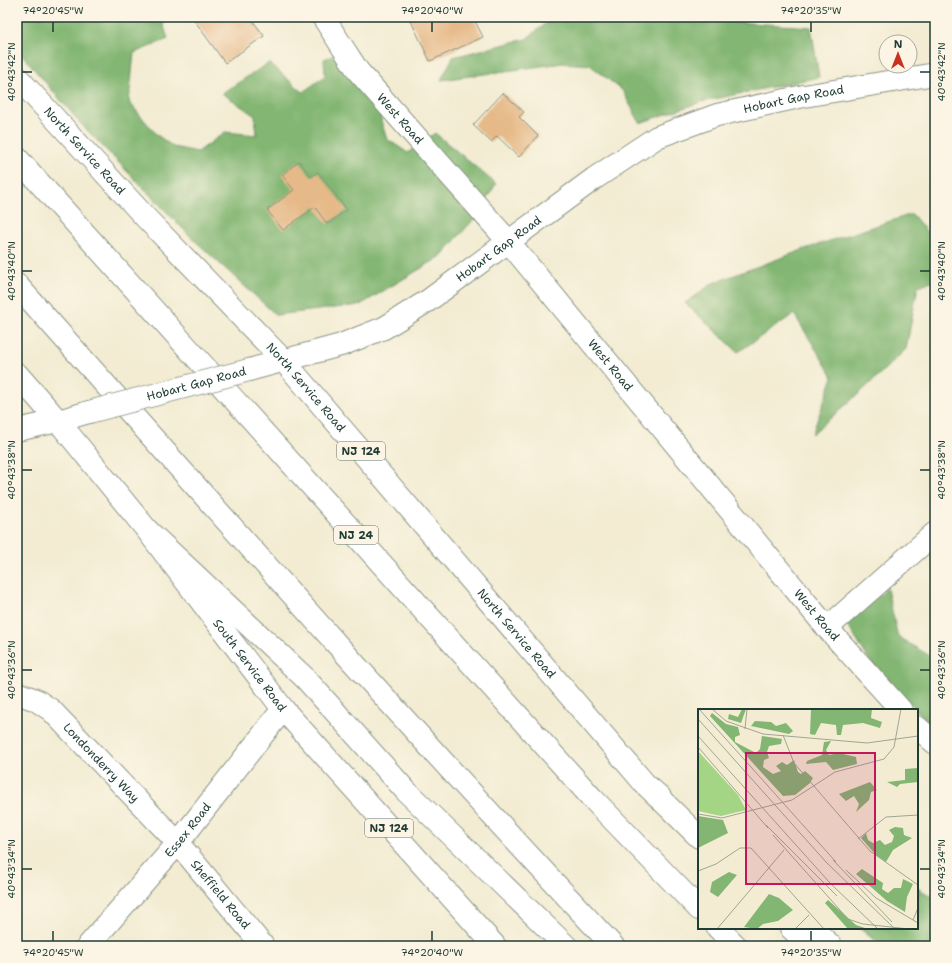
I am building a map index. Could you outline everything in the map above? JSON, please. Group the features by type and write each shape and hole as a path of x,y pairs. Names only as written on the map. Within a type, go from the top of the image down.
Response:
{"main road":[{"name":"West Road","path":"323,17 358,70 508,241 827,628 900,709"},
{"name":"Hobart Gap Road","path":"17,430 58,421 284,361 341,345 384,328 429,300 595,178 657,136 717,115 804,96 935,74"},
{"name":"North Service Road","path":"17,77 146,218 284,361 645,784 698,829"},
{"name":"NJ 24","path":"17,158 592,798 698,908"},
{"path":"17,285 530,858 613,946"},
{"name":"South Service Road","path":"17,374 58,421 147,530 283,709 495,946"},
{"path":"147,530 305,678 406,791 566,946"},
{"path":"827,628 935,533"},
{"name":"Londonderry Way","path":"17,693 36,700 51,710 178,843"},
{"name":"Essex Road","path":"88,946 178,843 283,709"},
{"path":"918,728 935,743"},
{"path":"645,784 698,836"},
{"name":"Sheffield Road","path":"178,843 263,946"},
{"path":"719,929 736,946"},
{"path":"792,929 810,946"},
{"path":"813,929 831,946"}],"green space":[{"path":"17,17 161,17 168,39 134,53 129,102 156,134 173,147 198,152 225,132 257,135 255,116 222,93 269,63 303,92 325,76 324,59 353,49 385,94 381,121 387,139 408,153 435,133 496,184 474,219 440,257 360,305 276,315 192,238 81,124 17,49"},
{"path":"554,17 728,17 735,22 811,27 819,77 701,102 640,123 622,90 590,65 563,63 441,80 453,57 526,39"},
{"path":"912,214 935,242 935,281 918,286 906,349 863,390 812,434 833,377 794,314 738,352 685,303 713,283 805,249"},
{"path":"887,589 898,637 935,659 935,729 918,711 918,709 916,709 871,663 846,623"},
{"path":"918,889 935,898 935,946 882,946 860,929 918,929"}],"building":[{"path":"192,17 250,17 264,36 225,63"},
{"path":"409,17 473,17 483,37 430,61"},
{"path":"503,93 524,112 519,117 538,136 519,157 497,136 491,142 473,125"},
{"path":"299,161 311,177 318,172 347,210 327,224 315,207 283,230 267,210 294,190 282,175"}]}
